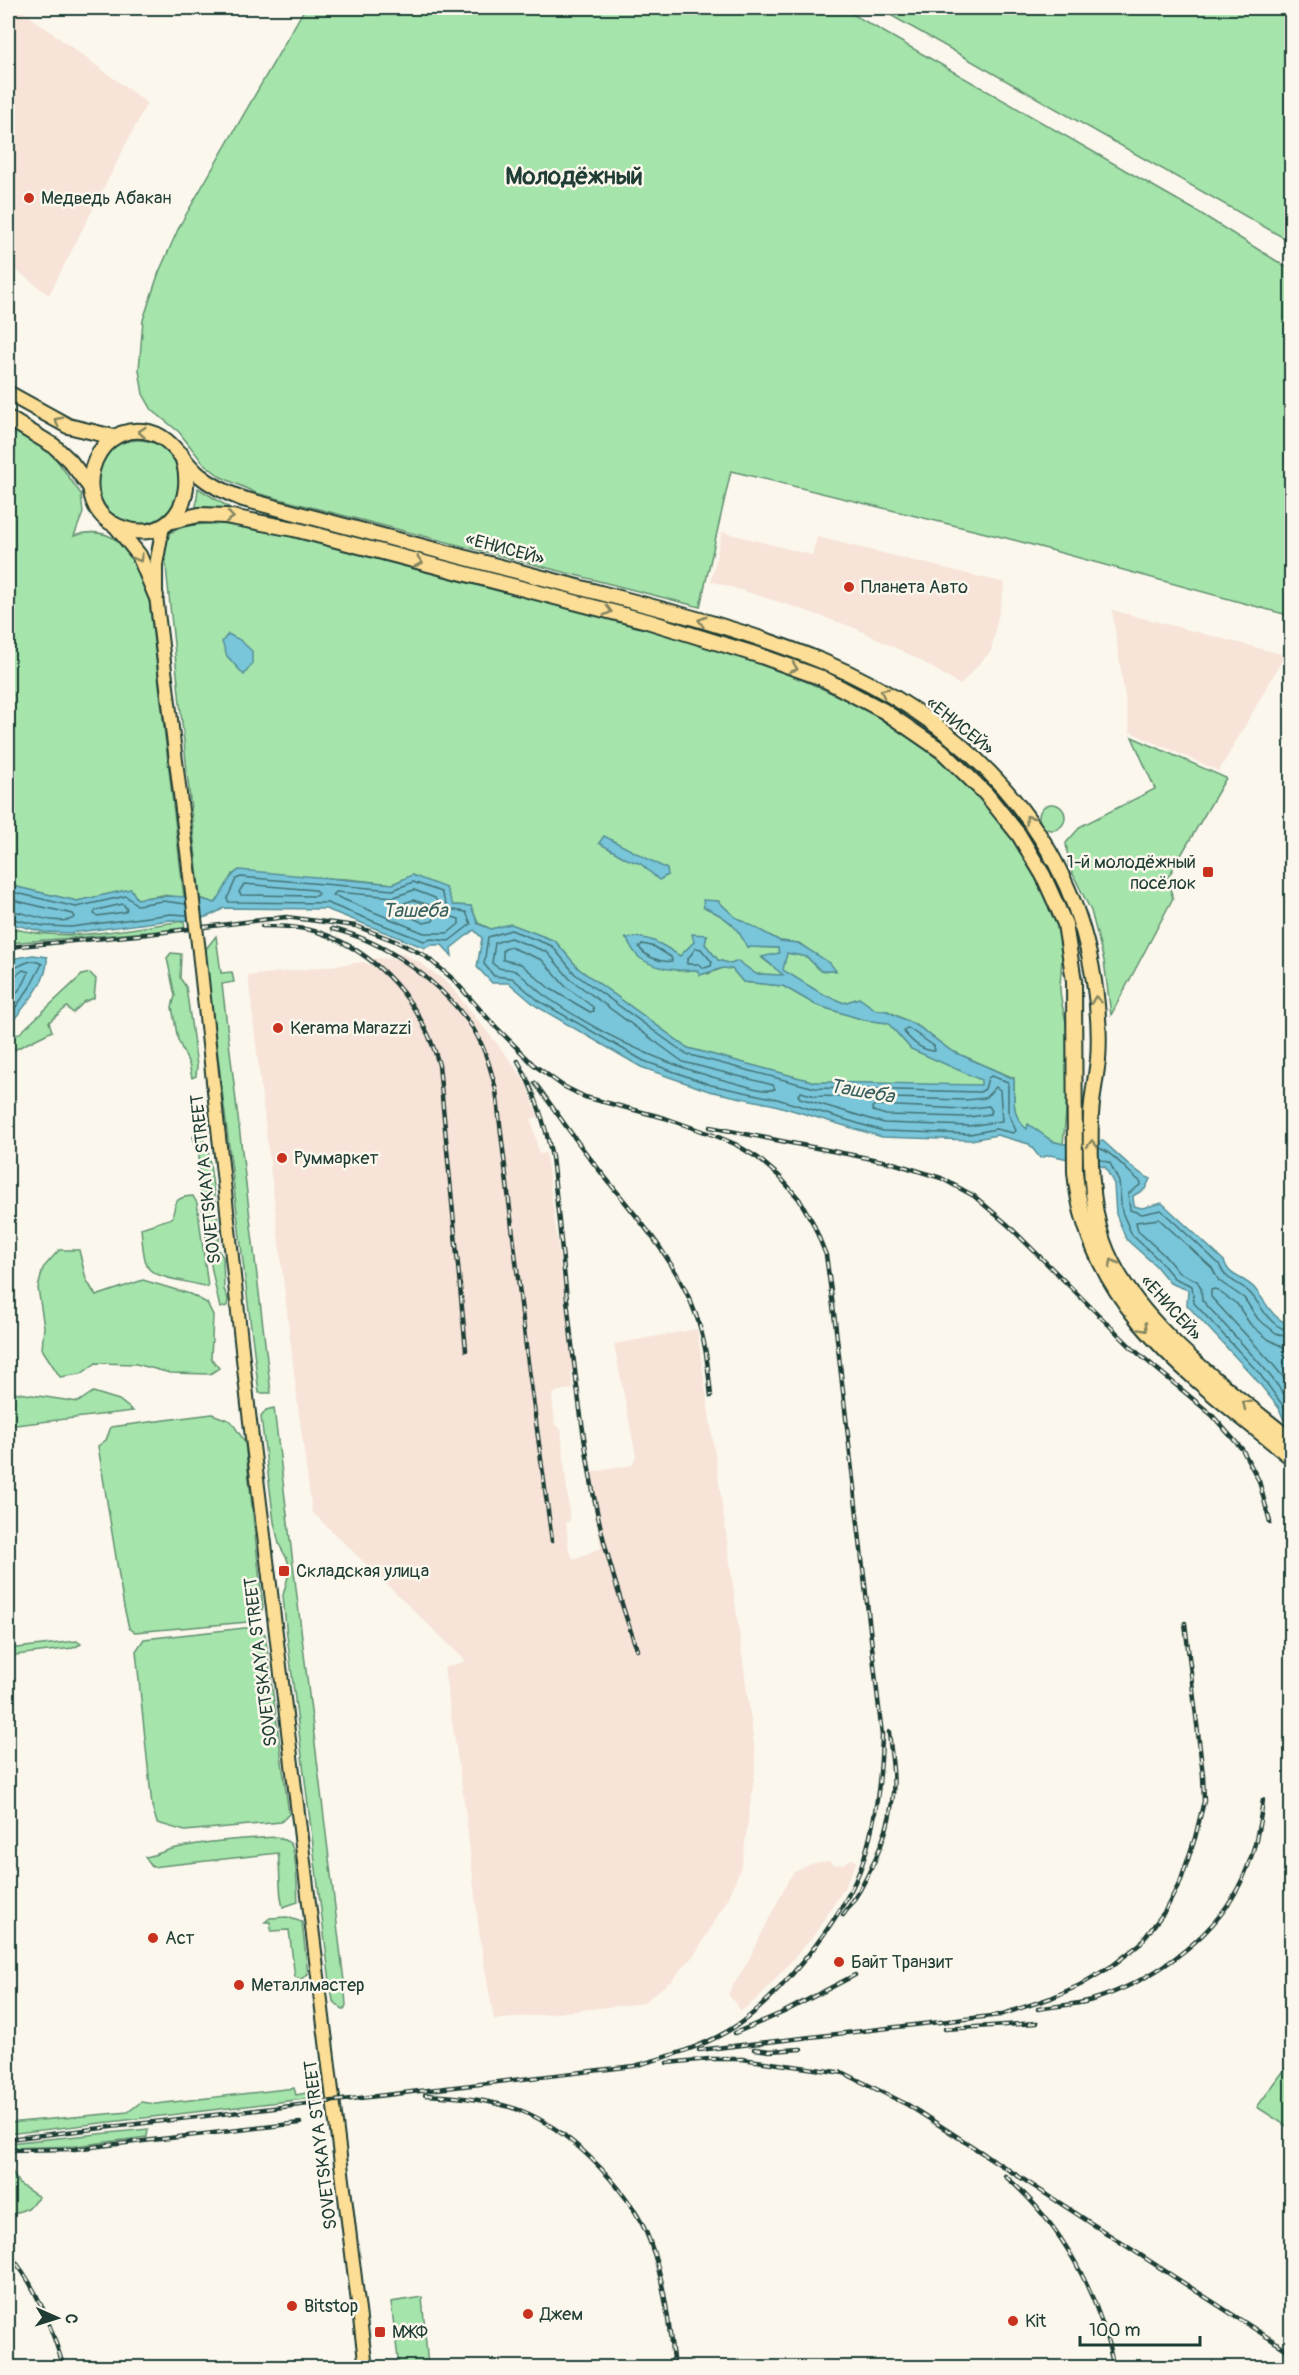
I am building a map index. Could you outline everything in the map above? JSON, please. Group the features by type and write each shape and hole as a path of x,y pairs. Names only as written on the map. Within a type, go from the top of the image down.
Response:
{"highway":[{"name":"«ЕНИСЕЙ»","path":"8,393 68,426 114,437 129,431 154,433 165,438 207,481 243,499 651,606 773,643 826,663 892,696 957,742 1001,782 1035,827 1061,872 1081,920 1094,978 1098,1022 1098,1058 1091,1115 1094,1202 1102,1239 1111,1260 1128,1289 1159,1326 1202,1368 1292,1441"},
{"path":"8,418 54,446 70,461 90,487 99,510 115,525 139,555 156,596"},
{"path":"90,487 95,459 114,437"},
{"path":"167,523 179,512 187,491 186,468 181,454"},
{"name":"«ЕНИСЕЙ»","path":"115,525 136,531 152,530 167,523 199,515 226,516 294,529 647,621 761,656 822,678 884,711 942,751 986,794 1019,835 1043,874 1065,924 1074,981 1077,1200 1085,1230 1099,1263 1110,1284 1135,1318 1165,1351 1201,1384 1292,1458"}],"main road":[{"name":"SOVETSKAYA STREET","path":"167,523 156,565 156,596 199,952 248,1406 366,2367"}],"shaded area":[{"path":"18,8 147,103 49,295 8,264 8,21"},
{"path":"722,532 812,555 817,537 1005,583 991,651 960,685 920,660 855,628 711,581"},
{"path":"1112,610 1285,655 1219,771 1130,732"},
{"path":"399,952 419,962 448,983 526,1083 538,1117 531,1119 539,1154 546,1153 573,1367 571,1374 573,1389 558,1391 552,1395 555,1425 561,1429 570,1521 566,1522 569,1551 574,1559 601,1548 588,1473 632,1465 636,1456 614,1344 697,1329 755,1752 755,1771 742,1864 729,1897 695,1954 672,1980 643,2003 494,2020 480,1939 464,1800 444,1668 466,1661 312,1512 248,976 364,962 369,965 374,958 395,959"},
{"path":"851,1859 857,1861 843,1890 812,1938 759,1997 741,2011 728,1994 747,1963 790,1877 813,1863 829,1861 835,1865 844,1864"}],"green space":[{"path":"305,8 842,8 1195,210 1291,270 1291,616 1014,540 731,471 700,607 256,493 221,477 203,463 179,432 152,410 143,394 139,370 143,320 159,272 180,225"},
{"path":"878,8 1291,8 1291,242"},
{"path":"8,426 51,452 81,494 83,513 74,536 90,533 104,534 115,539 132,559 144,585 149,599 184,898 163,895 137,899 131,889 77,901 8,885"},
{"path":"130,440 146,440 162,447 173,458 180,474 177,498 168,512 146,524 130,524 114,517 103,506 96,490 96,474 103,458 114,447"},
{"path":"198,488 230,508 196,507"},
{"path":"214,523 298,538 382,558 678,637 744,658 809,683 870,713 927,750 977,795 1019,849 1041,885 1054,913 1061,941 1060,993 1068,1044 1068,1087 1063,1144 1052,1141 1029,1125 1027,1130 1022,1125 1014,1107 1014,1078 950,1050 919,1027 888,1011 876,1010 859,998 844,1003 822,994 782,970 787,953 807,957 821,971 836,971 799,943 780,941 735,917 718,901 704,907 730,922 747,947 778,948 780,953 762,958 784,975 756,974 738,961 731,964 718,960 705,944 707,935 694,942 680,956 648,939 626,939 678,971 697,970 708,974 723,968 732,969 743,982 783,986 816,1005 864,1020 888,1023 911,1049 982,1080 981,1086 815,1082 688,1048 579,969 555,941 511,924 491,929 478,923 471,906 453,905 412,875 393,884 347,879 232,874 223,895 215,903 200,898 164,547 169,533 185,526"},
{"path":"1132,737 1226,778 1167,879 1173,898 1111,1015 1104,961 1091,911 1069,866 1066,843 1081,826 1155,789"},
{"path":"1052,804 1061,808 1065,817 1061,826 1052,830 1043,826 1039,817 1043,808"},
{"path":"184,921 185,929 8,943 8,927 30,932 73,935"},
{"path":"216,936 221,973 232,972 234,982 222,984 271,1393 259,1393 205,950"},
{"path":"171,953 181,954 180,978 186,987 197,1066 196,1076 192,1078 189,1064 178,1040 172,1007 175,996 167,958"},
{"path":"90,973 96,979 94,998 84,1002 73,1013 67,1007 49,1022 52,1031 8,1053 8,1039 20,1033 82,975"},
{"path":"196,1131 203,1134 205,1147 208,1150 215,1201 212,1206 218,1222 218,1250 223,1257 224,1289 228,1299 227,1306 220,1308 205,1227 200,1187 199,1146 193,1137"},
{"path":"193,1196 197,1203 208,1287 168,1278 154,1272 147,1266 144,1256 141,1228 172,1218 177,1201"},
{"path":"59,1250 79,1250 86,1279 96,1296 143,1280 190,1294 207,1303 213,1315 211,1358 219,1368 210,1374 170,1373 136,1364 96,1363 81,1374 60,1377 42,1349 44,1327 38,1288 43,1268"},
{"path":"93,1392 119,1400 133,1411 8,1426 8,1393 78,1402"},
{"path":"274,1408 344,1981 346,2005 344,2010 333,2001 330,1982 286,1627 283,1595 289,1573 288,1561 279,1544 274,1522 261,1417 266,1410"},
{"path":"212,1414 231,1421 245,1442 263,1608 256,1618 248,1622 135,1632 129,1628 124,1607 98,1446 106,1440 111,1427"},
{"path":"254,1627 265,1634 289,1814 281,1822 185,1831 157,1823 152,1806 136,1651 144,1639"},
{"path":"77,1641 81,1644 73,1648 8,1656 8,1649"},
{"path":"277,1837 290,1843 296,1871 298,1902 283,1907 278,1853 152,1867 145,1857 198,1844"},
{"path":"287,1917 302,1922 308,1975 301,1979 295,1977 289,1930 271,1931 270,1922 265,1922 270,1918"},
{"path":"1291,2061 1291,2123 1288,2127 1257,2107"},
{"path":"294,2088 296,2095 312,2092 313,2098 8,2134 8,2123 128,2112 141,2102 156,2104"},
{"path":"148,2129 147,2137 76,2146 8,2148 8,2143"},
{"path":"8,2164 19,2184 39,2197 28,2208 8,2216"},
{"path":"422,2297 428,2367 399,2367 391,2302"}],"water":[{"path":"228,634 240,640 252,651 252,664 244,675 227,656 222,642"},
{"path":"604,836 667,869 668,875 659,880 641,864 599,843"},
{"name":"Ташеба","path":"239,870 393,884 412,875 446,888 453,905 471,906 478,924 491,929 511,924 555,941 579,969 688,1048 815,1082 981,1085 981,1080 911,1049 888,1023 864,1020 816,1005 783,986 743,982 732,969 723,968 700,975 697,970 675,970 653,965 638,956 626,938 648,939 680,956 694,942 692,934 707,935 705,944 718,960 731,964 738,961 756,974 783,975 762,957 779,953 778,948 747,947 735,927 719,914 704,907 703,900 718,901 735,917 780,941 798,943 830,963 836,971 821,971 807,957 787,953 783,970 822,994 844,1003 859,998 876,1010 887,1011 919,1027 950,1050 1014,1079 1016,1113 1027,1129 1028,1124 1052,1141 1063,1144 1103,1141 1131,1167 1150,1179 1145,1189 1133,1196 1134,1206 1142,1208 1162,1203 1224,1261 1230,1271 1251,1285 1274,1314 1291,1326 1291,1426 1254,1377 1187,1305 1188,1290 1170,1283 1155,1265 1126,1239 1116,1214 1114,1184 1105,1167 1050,1155 1040,1158 1029,1144 997,1135 971,1140 882,1137 775,1105 709,1091 641,1067 536,1006 509,983 492,983 477,967 482,938 474,930 451,948 452,956 442,945 431,945 425,948 326,909 224,908 211,915 192,920 171,920 71,933 44,932 8,923 8,885 77,901 131,889 137,899 176,896 215,903 231,877"},
{"path":"33,955 47,957 44,976 34,995 8,1027 8,966 16,958"}],"railway":[{"path":"8,947 148,934 286,917 356,926 424,955 453,979 534,1065 563,1086 585,1097 665,1118 716,1136 758,1158 779,1176 799,1199 813,1223 826,1255 882,1735 874,1820 860,1870 851,1891 822,1936 786,1981 747,2018 706,2042 634,2066 8,2139"},
{"path":"262,926 305,929 340,941 378,967 410,1002 422,1022 439,1065 466,1350"},
{"path":"332,929 371,942 408,963 425,976 441,990 468,1021 485,1054 496,1090 527,1355 552,1541"},
{"path":"518,1061 539,1108 552,1157 575,1370 594,1497 619,1593 637,1650"},
{"path":"535,1083 582,1148 649,1232 687,1293 702,1335 711,1396"},
{"path":"710,1127 893,1163 941,1178 974,1196 1008,1225 1133,1349 1212,1415 1242,1449 1259,1481 1270,1522"},
{"path":"699,2050 1000,2015 1051,1998 1080,1985 1112,1966 1140,1944 1165,1911 1181,1880 1204,1801 1185,1623"},
{"path":"843,1915 874,1862 890,1816 894,1785 889,1732"},
{"path":"1038,2009 1085,2002 1114,1992 1156,1971 1194,1942 1226,1908 1238,1888 1255,1845 1263,1800"},
{"path":"735,2033 784,2012 855,1975"},
{"path":"945,2029 1037,2023"},
{"path":"754,2049 770,2051 801,2049"},
{"path":"667,2063 742,2059 844,2073 908,2105 1292,2353"},
{"path":"425,2095 478,2100 518,2109 565,2136 600,2168 630,2205 650,2242 663,2288 674,2368"},
{"path":"8,2150 74,2149 300,2123"},
{"path":"1005,2176 1044,2216 1061,2238 1075,2262 1099,2314 1114,2368"},
{"path":"8,2253 35,2293 64,2368"}],"place":[{"name":"Медведь Абакан","path":"29,198"},
{"name":"Планета Авто","path":"849,587"},
{"name":"1-й молодёжный посёлок","path":"1208,872"},
{"name":"Kerama Marazzi","path":"278,1028"},
{"name":"Руммаркет","path":"282,1158"},
{"name":"Складская улица","path":"284,1571"},
{"name":"Аст","path":"153,1938"},
{"name":"Байт Транзит","path":"839,1962"},
{"name":"Металлмастер","path":"239,1985"},
{"name":"Bitstop","path":"292,2306"},
{"name":"Джем","path":"528,2314"},
{"name":"Kit","path":"1013,2321"},
{"name":"МЖФ","path":"380,2332"}],"district":[{"name":"Молодёжный","path":"574,176"}]}
